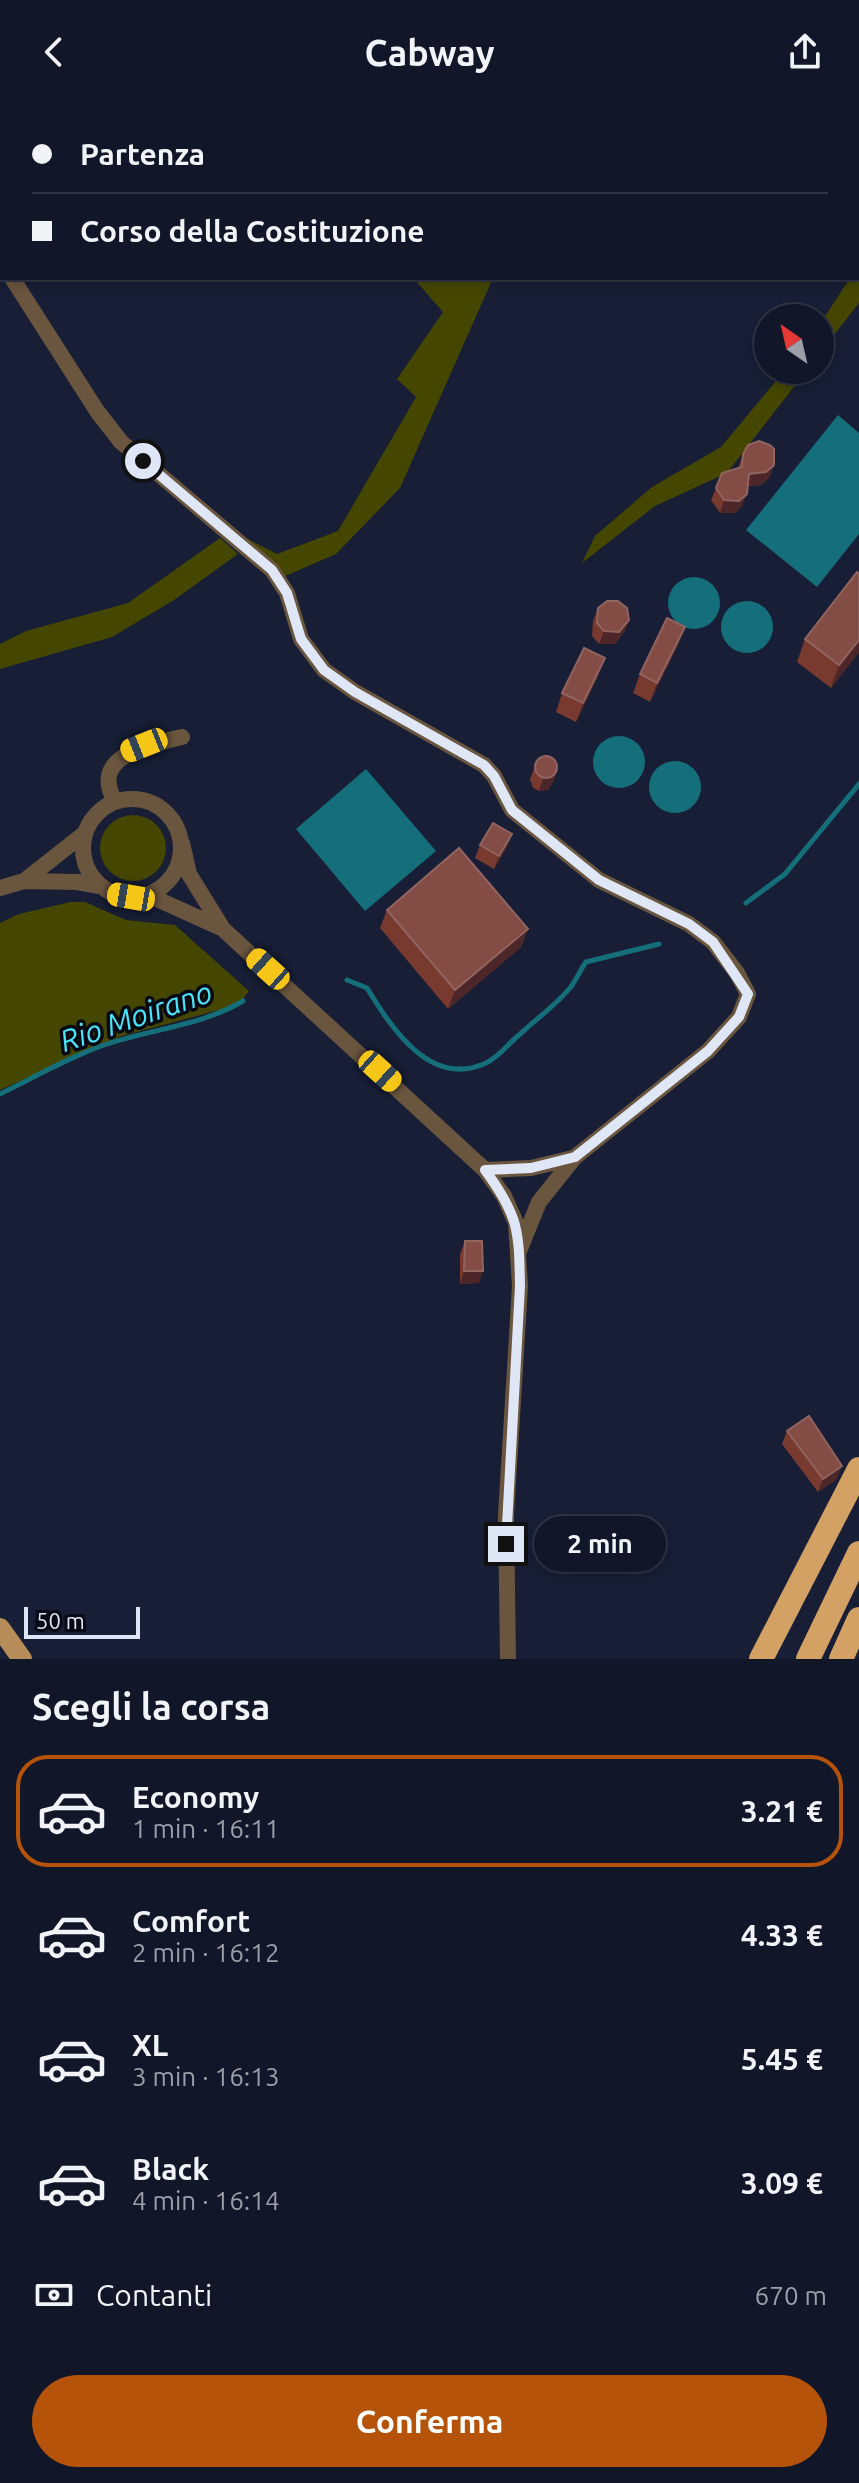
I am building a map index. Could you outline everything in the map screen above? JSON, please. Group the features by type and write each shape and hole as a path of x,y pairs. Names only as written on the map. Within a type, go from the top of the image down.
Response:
{"highway":[{"path":"761,1659 859,1469"},
{"path":"808,1659 859,1553"},
{"path":"841,1659 859,1619"}],"main road":[{"path":"0,1628 22,1659"}],"street":[{"path":"13,280 97,411 121,442 272,570 287,593 301,639 324,670 355,692 484,765 494,776 512,810 599,880 689,924 713,942 748,994 739,1017 708,1051 575,1157 539,1202 519,1251"},
{"path":"115,801 110,792 110,780 120,759 144,745 182,737"},
{"path":"100,886 90,875 82,847 91,819 115,801 130,798 159,806 178,829 189,874 223,929 485,1170 511,1209 519,1251 520,1286 506,1515 509,1656"},
{"path":"24,881 85,833"},
{"path":"0,888 24,881 77,882 131,897 148,895 174,875 182,843"},
{"path":"148,895 223,929"},
{"path":"485,1170 531,1168 575,1157"}],"shaded area":[{"path":"415,280 492,280 400,488 336,554 283,577 242,536 277,554 338,531 416,397 397,379 443,312"},
{"path":"849,280 859,280 859,303 834,335 833,304"},
{"path":"773,384 796,384 727,473 655,506 582,563 595,536 652,487 721,447"},
{"path":"838,415 859,433 859,534 817,587 746,530"},
{"path":"220,538 238,554 174,600 112,637 0,669 0,644 26,631 128,603"},
{"path":"694,577 712,585 720,603 712,621 694,629 676,621 668,603 676,585"},
{"path":"747,601 765,609 773,627 765,645 747,653 729,645 721,627 729,609"},
{"path":"619,736 637,744 645,762 637,780 619,788 601,780 593,762 601,744"},
{"path":"675,761 693,769 701,787 693,805 675,813 657,805 649,787 657,769"},
{"path":"366,769 436,851 365,911 296,829"},
{"path":"126,815 140,815 152,820 161,829 166,848 164,861 157,872 140,881 126,881 114,876 105,867 100,855 100,841 105,829 114,820"},
{"path":"70,902 85,902 126,920 175,925 249,991 238,1005 122,1036 0,1090 0,923 19,914"}],"building":[{"path":"759,441 774,449 774,465 766,472 749,474 747,494 739,501 724,500 716,488 722,473 742,467 743,454 748,445"},
{"path":"857,572 859,640 839,665 805,639"},
{"path":"607,601 618,601 627,608 629,620 619,632 604,631 597,623 598,608"},
{"path":"667,618 685,627 657,683 640,674"},
{"path":"584,648 605,658 583,703 562,693"},
{"path":"546,756 554,759 557,767 554,775 546,778 538,775 535,767 538,759"},
{"path":"493,823 512,834 499,856 480,845"},
{"path":"459,848 528,929 455,990 387,910"},
{"path":"465,1241 482,1241 483,1271 464,1271"},
{"path":"809,1416 842,1466 823,1479 787,1431"}],"waterway":[{"name":"Rio Moirano","path":"746,903 785,874 859,784"},
{"name":"Rio Moirano","path":"347,980 367,988 400,1036 414,1050 447,1068 466,1069 486,1063 499,1054 552,1007 572,985 586,962 659,944"},
{"name":"Rio Moirano","path":"0,1094 94,1049 211,1016 243,1001"}],"route":[{"path":"143,461 272,570 287,593 301,639 324,670 355,692 484,765 494,776 512,810 599,880 689,924 713,942 737,973 748,994 739,1017 708,1051 575,1157 547,1166 485,1170 511,1209 519,1251 520,1286 506,1544"}]}
